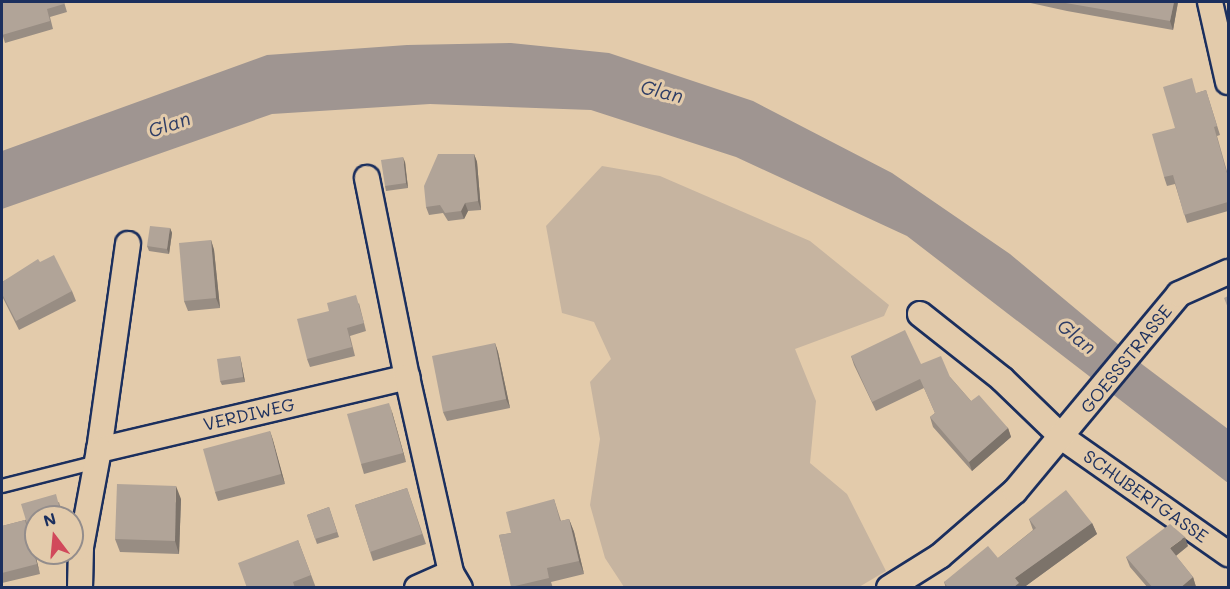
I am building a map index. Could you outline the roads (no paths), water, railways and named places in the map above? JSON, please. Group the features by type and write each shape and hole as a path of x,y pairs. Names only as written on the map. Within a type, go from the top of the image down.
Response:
{"street":[{"path":"1209,2 1228,82"},
{"path":"367,178 406,377 455,580 417,588"},
{"path":"80,588 81,547 98,456 129,244"},
{"name":"GOESSSTRASSE","path":"889,588 961,540 1015,491 1064,438 1160,314 1179,294 1228,272"},
{"path":"920,314 1002,379 1064,438"},
{"name":"VERDIWEG","path":"98,456 406,377"},
{"name":"SCHUBERTGASSE","path":"1064,438 1228,554"}],"lane":[{"path":"2,486 98,456"}],"water":[{"name":"Glan","path":"511,43 609,53 753,101 892,173 1010,254 1143,365 1228,429 1228,483 907,236 736,157 591,110 430,104 272,114 2,209 2,151 267,55 407,45"}]}
